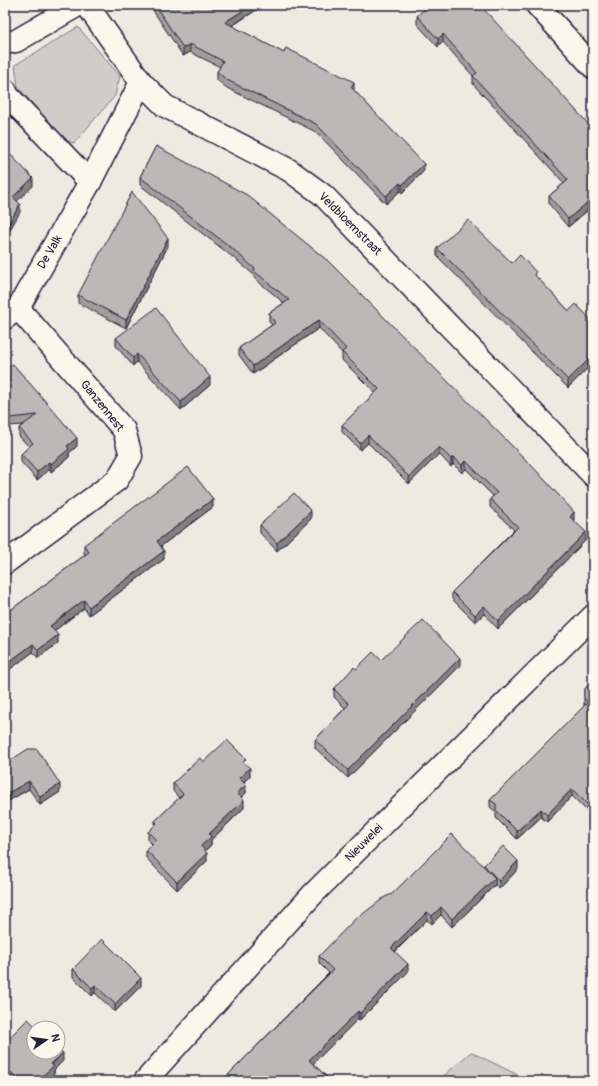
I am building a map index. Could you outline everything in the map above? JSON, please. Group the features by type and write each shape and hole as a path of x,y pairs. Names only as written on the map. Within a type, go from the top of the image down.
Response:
{"street":[{"path":"5,43 16,41 78,5"},
{"name":"Veldbloemstraat","path":"87,5 140,82 165,106 289,170 323,195 593,475"},
{"path":"537,5 593,67"},
{"name":"De Valk","path":"11,313 90,182 140,82"},
{"path":"5,90 8,96 90,182"},
{"name":"Ganzennest","path":"5,563 117,480 131,456 124,430 11,313"},
{"name":"Nieuwelei","path":"145,1081 313,894 593,616"}],"shaded area":[{"path":"78,27 120,76 115,96 74,143 64,140 18,87 15,65"},
{"path":"471,1052 530,1081 442,1081 440,1079"}],"building":[{"path":"155,5 252,5 225,22 284,53 286,48 354,82 351,87 424,164 402,185 400,183 386,196 316,124 227,80 217,72 223,61 190,44 183,48"},
{"path":"429,5 480,5 593,129 593,208 588,202 568,219 549,196 568,180 473,76 477,73 443,34 438,39 417,16"},
{"path":"156,146 247,195 328,261 532,466 574,512 570,517 586,532 498,621 484,606 475,615 452,592 518,527 490,499 497,493 466,461 462,465 453,457 451,459 439,447 409,477 368,435 360,443 342,425 379,389 342,352 346,349 319,320 253,366 239,348 275,323 269,313 289,300 254,271 255,269 234,250 140,177"},
{"path":"5,149 33,178 13,197 20,204 5,231"},
{"path":"132,192 168,238 126,320 78,295"},
{"path":"468,220 512,263 520,255 536,272 534,274 569,311 576,304 593,322 593,355 568,380 437,248"},
{"path":"156,308 210,377 181,402 137,354 133,358 116,338"},
{"path":"13,364 77,438 67,446 69,449 51,464 49,462 37,472 21,454 33,443 19,428 37,415 10,418 5,412 5,370"},
{"path":"188,467 213,499 157,541 164,551 89,607 84,600 50,626 58,635 38,650 33,644 5,665 5,614 89,552 84,545"},
{"path":"294,493 311,511 277,543 260,525"},
{"path":"423,620 460,658 348,770 315,740 349,704 334,689 354,667 356,669 373,652 381,660"},
{"path":"593,680 593,810 572,789 547,815 541,809 517,831 496,810 496,804 490,800 588,702 584,698 584,690"},
{"path":"227,740 246,759 243,762 250,768 239,778 246,785 237,793 244,800 209,834 211,837 201,846 207,853 177,882 146,850 156,840 148,832 157,823 155,821 183,794 173,783 200,758 203,762"},
{"path":"28,749 37,749 60,784 40,797 29,781 5,795 5,764"},
{"path":"452,834 495,878 452,919 441,907 432,916 427,912 391,948 408,964 360,1013 358,1011 309,1060 331,1081 293,1081 291,1079 290,1081 222,1081 333,970 319,956 359,915 360,916 385,897 392,894"},
{"path":"503,846 518,861 499,881 484,865"},
{"path":"102,939 141,978 115,1004 95,985 92,988 73,969"},
{"path":"26,1021 26,1060 55,1060 51,1064 54,1066 36,1081 20,1081 5,1066 5,1042"}]}
